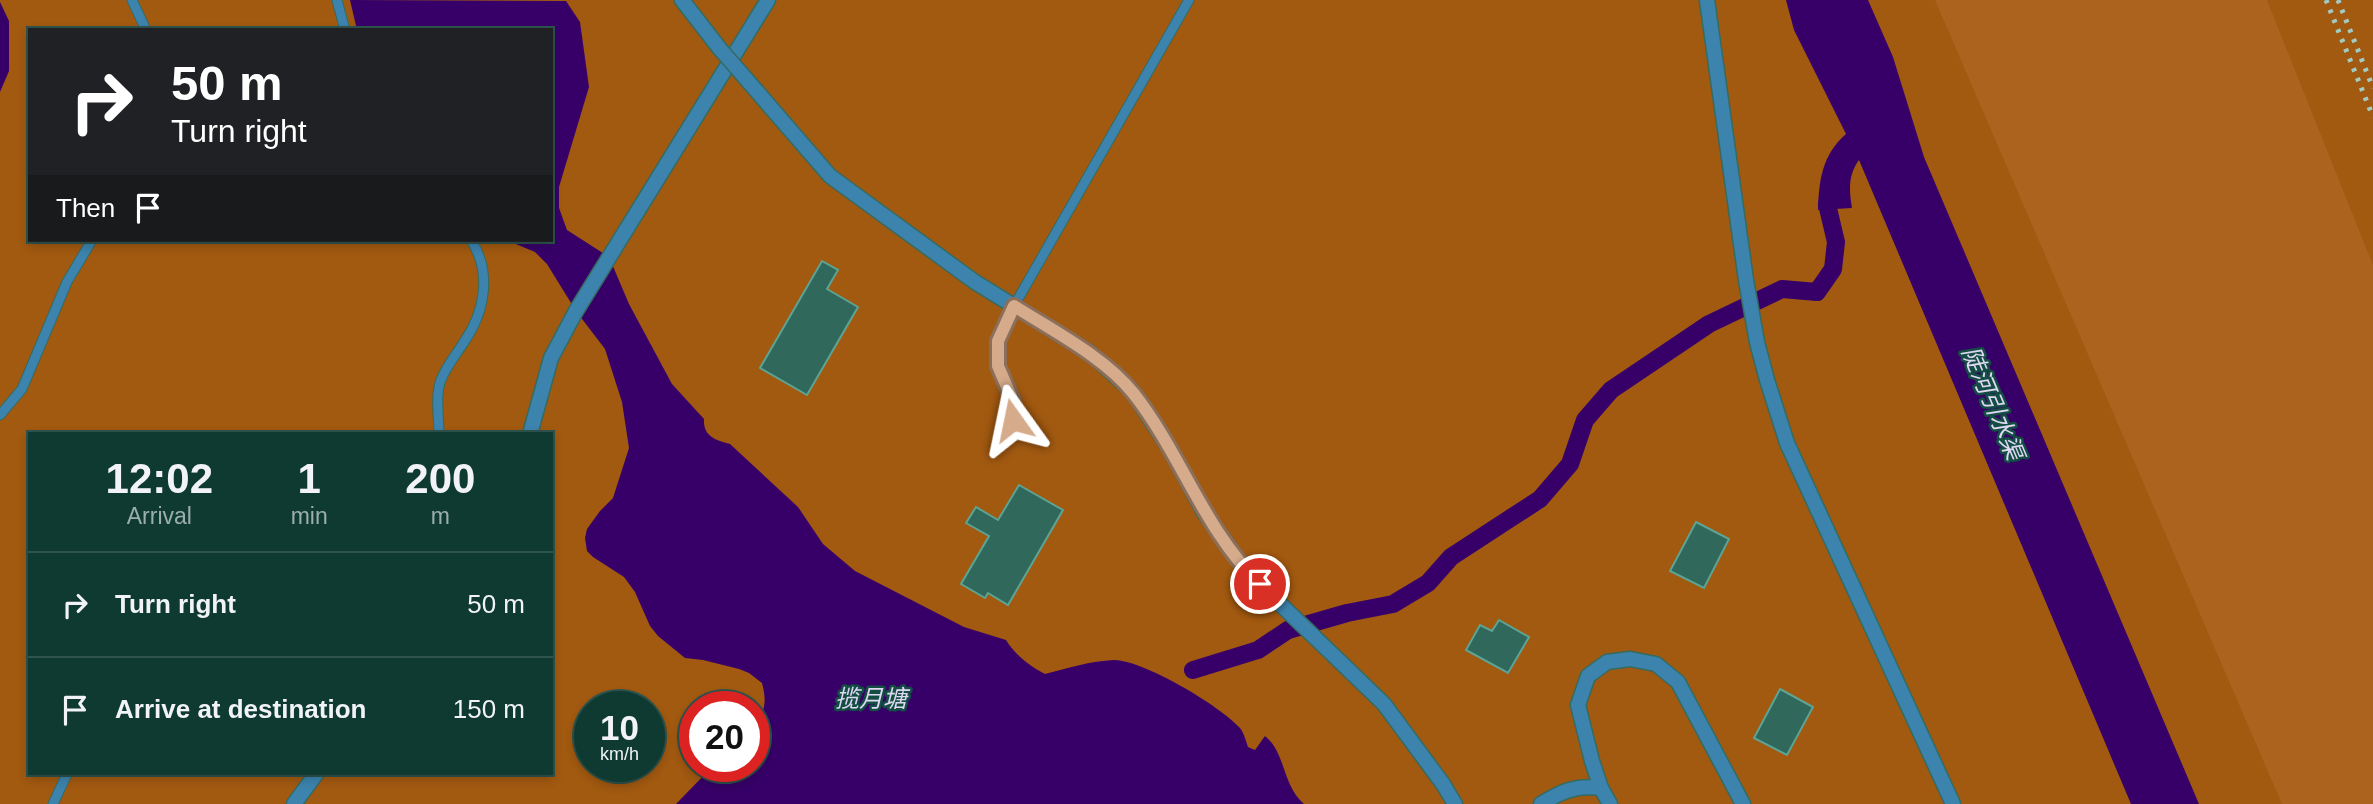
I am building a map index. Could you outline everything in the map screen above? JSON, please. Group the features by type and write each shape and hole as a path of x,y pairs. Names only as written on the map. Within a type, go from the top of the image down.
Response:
{"street":[{"path":"682,0 830,176 975,282 1090,353 1133,392 1170,449 1204,512 1247,572 1384,704 1455,804"},
{"path":"531,432 551,358 576,311 768,0"},
{"path":"1707,0 1757,342 1787,443 1953,804"},
{"path":"1609,804 1601,788 1578,705 1588,677 1607,662 1630,659 1656,664 1678,682 1743,804"},
{"path":"294,804 315,775"},
{"path":"1541,804 1556,794 1583,785 1601,788"}],"lane":[{"path":"132,0 145,28"},
{"path":"337,0 344,28"},
{"path":"1002,444 1013,420 1013,401 998,366 998,341 1014,306 1189,0"},
{"path":"0,415 22,389 67,282 91,242"},
{"path":"439,432 440,383 448,364 466,340 481,310 485,278 472,242"},
{"path":"53,804 67,775"}],"shaded area":[{"path":"0,0 2373,0 2373,804 0,804"},
{"path":"1935,0 2267,0 2373,265 2373,804 2282,804"}],"water":[{"name":"揽月塘","path":"350,0 566,1 580,22 589,87 559,187 559,208 567,230 609,257 629,304 672,384 704,419 708,433 715,439 730,444 798,507 823,544 855,571 964,627 1006,640 1023,660 1045,674 1088,663 1114,660 1143,667 1161,675 1199,696 1230,718 1241,730 1248,747 1255,750 1265,736 1277,751 1292,788 1304,804 676,804 697,782 770,782 770,691 764,691 762,683 739,669 685,658 650,626 635,592 624,577 587,551 587,529 613,498 629,448 622,402 605,349 576,311 547,264 535,252 511,242 553,242 553,28 357,28"},
{"name":"陡河引水渠","path":"1786,0 1868,0 1893,57 1924,157 2199,804 2131,804 1859,160 1850,183 1852,208 1818,210 1823,169 1832,151 1846,134 1794,30"},
{"path":"0,2 9,21 9,71 0,92"}],"building":[{"path":"822,261 838,270 827,289 858,307 807,395 760,368"},
{"path":"1019,485 1063,510 1008,605 988,593 985,598 961,584 989,536 966,523 976,507 998,520"},
{"path":"1696,522 1729,539 1704,588 1670,571"},
{"path":"1499,620 1529,637 1508,673 1466,650 1480,625 1492,631"},
{"path":"1780,689 1813,707 1787,755 1754,738"}],"waterway":[{"path":"1193,670 1258,650 1288,630 1347,613 1393,604 1428,583 1451,557 1540,499 1570,464 1585,420 1611,390 1709,324 1782,289 1817,292 1833,269 1836,242 1827,204 1832,187"}],"railway":[{"path":"2326,0 2373,117"},
{"path":"2338,0 2373,88"}],"route":[{"path":"1013,420 1013,401 998,366 998,341 1014,306 1090,353 1133,392 1170,449 1204,512 1247,572 1260,584"}]}
